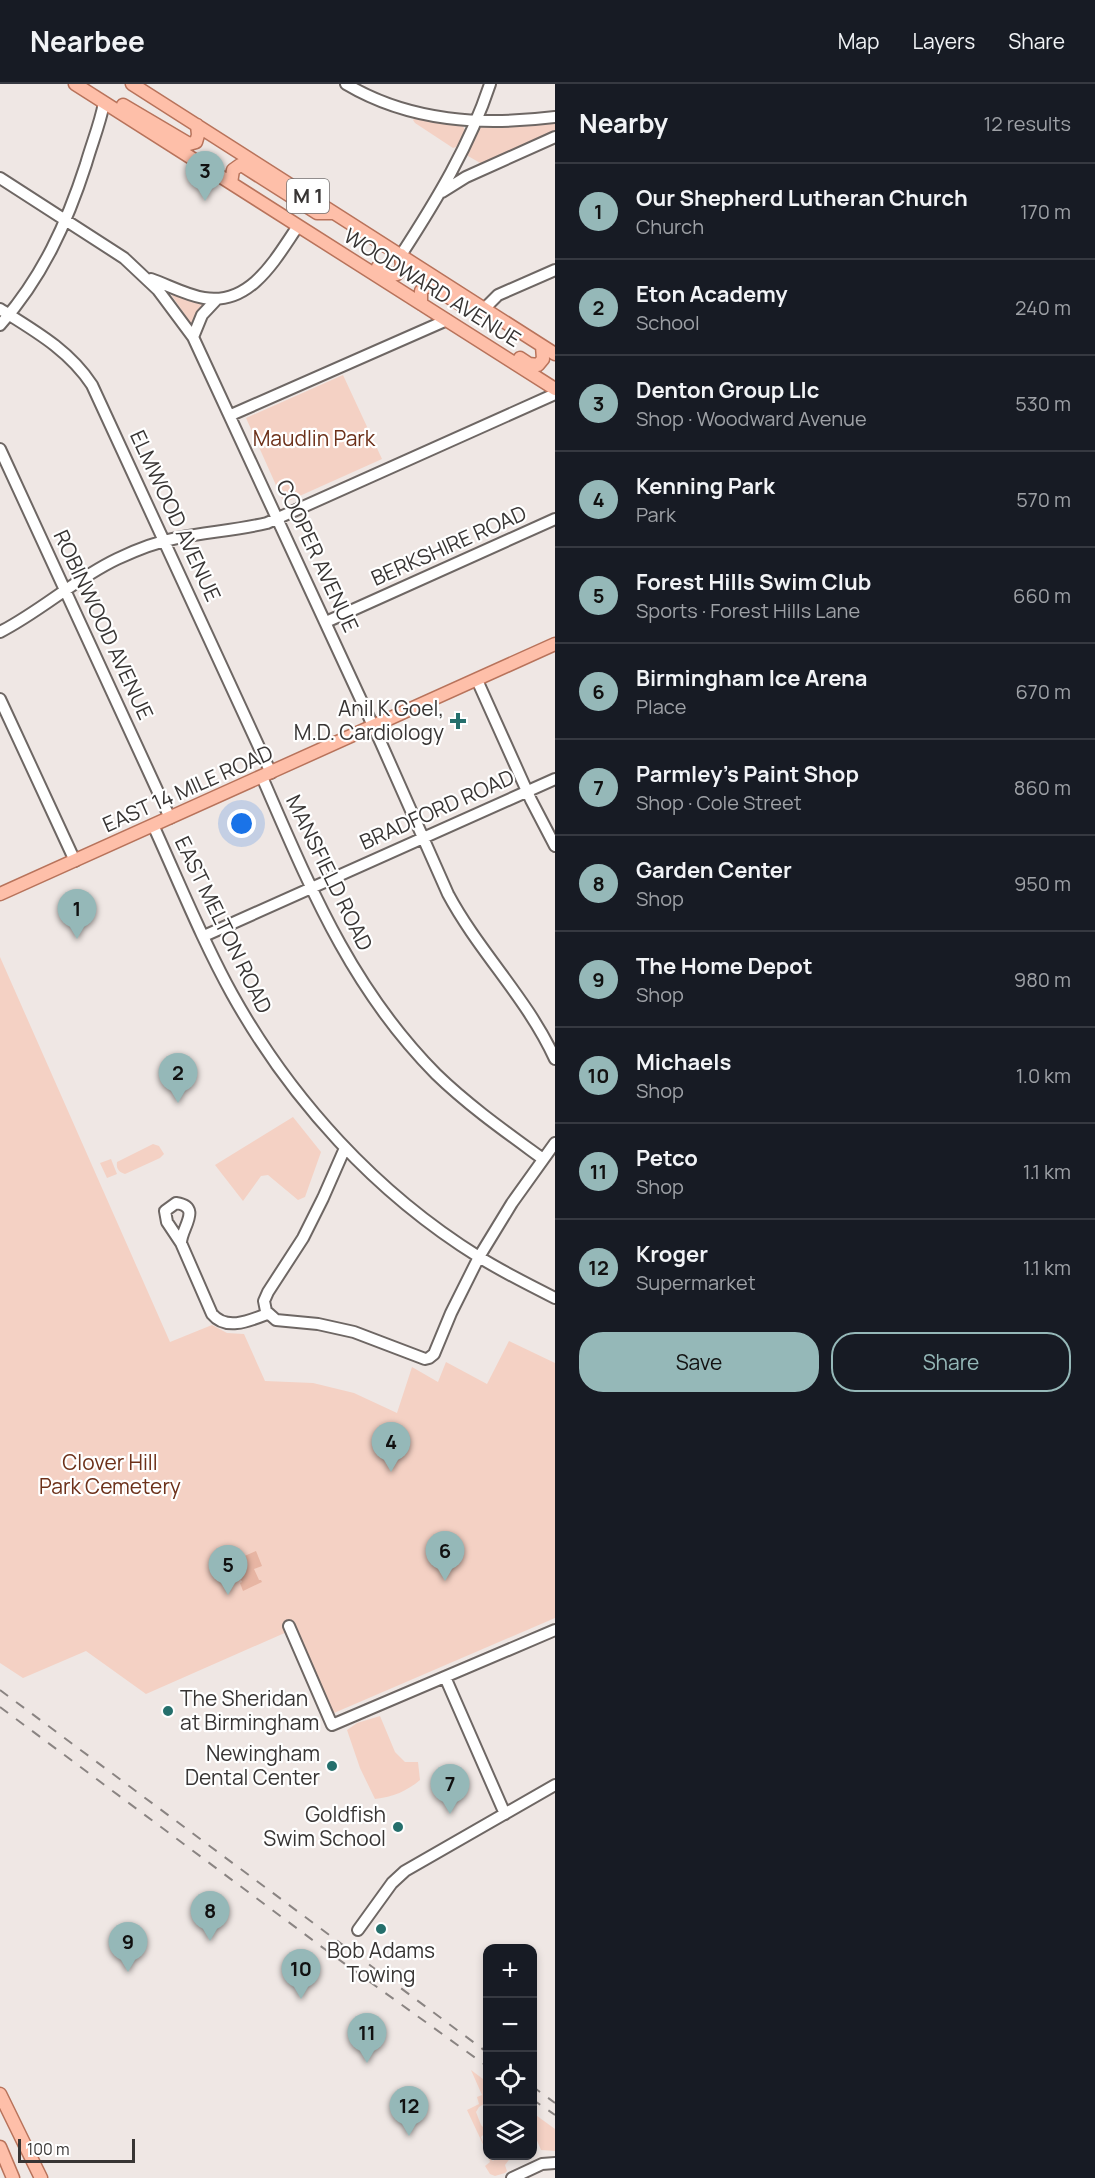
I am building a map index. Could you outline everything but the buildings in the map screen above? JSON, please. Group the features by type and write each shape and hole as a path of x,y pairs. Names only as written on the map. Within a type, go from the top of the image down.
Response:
{"main road":[{"name":"WOODWARD AVENUE","path":"75,84 555,389"},
{"name":"WOODWARD AVENUE","path":"132,84 555,354"},
{"path":"104,103 124,105 189,144 196,142 197,125"},
{"path":"231,183 233,170 240,165 317,213 334,213"},
{"path":"326,243 338,244 391,275 400,271 401,255"},
{"path":"421,304 421,291 430,286 462,305 484,309"},
{"path":"447,320 460,318 529,364 541,362 542,346"},
{"name":"EAST 14 MILE ROAD","path":"0,894 555,645"},
{"path":"0,2094 41,2178"},
{"path":"0,2148 13,2178"}],"street":[{"path":"346,84 374,99 442,118 514,121 555,117"},
{"path":"401,255 440,194 476,121 490,84"},
{"path":"0,325 4,312 42,267 66,220 100,123 104,103"},
{"path":"440,194 466,177 555,137"},
{"name":"COOPER AVENUE","path":"0,178 124,258 148,279 171,305 193,337 231,415 459,914 483,951 525,1006 555,1059"},
{"path":"148,279 200,297 217,298 241,291 260,279 270,268 298,226"},
{"path":"484,309 498,295 555,270"},
{"path":"193,337 201,315 217,298"},
{"name":"ELMWOOD AVENUE","path":"4,312 60,348 86,376 100,399 165,541 266,775"},
{"path":"231,415 447,320"},
{"path":"0,632 38,610 107,564 165,541 252,527 278,518 555,394"},
{"name":"ROBINWOOD AVENUE","path":"0,449 170,818"},
{"name":"BERKSHIRE ROAD","path":"326,622 555,519"},
{"path":"477,680 527,792 555,846"},
{"path":"0,699 75,861"},
{"name":"MANSFIELD ROAD","path":"266,775 327,924 368,992 436,1074 490,1121 543,1159"},
{"name":"BRADFORD ROAD","path":"204,936 555,778"},
{"name":"EAST MELTON ROAD","path":"153,825 231,992 264,1047 298,1094 345,1148 416,1212 479,1257 555,1298"},
{"path":"181,1243 209,1309 219,1321 233,1324 269,1316 276,1320 318,1324 373,1337 420,1358 429,1358 434,1354 451,1313 479,1257 512,1203 555,1143"},
{"path":"269,1316 264,1300 303,1238 345,1148"},
{"path":"289,1626 332,1725 555,1630"},
{"path":"446,1677 505,1814"},
{"path":"358,1930 399,1876 555,1785"},
{"path":"512,2178 542,2164 555,2163"}],"green space":[{"path":"415,118 463,126 466,132 459,146 453,148 415,123 413,120"},
{"path":"555,122 555,132 482,164 468,156 468,150 480,127"},
{"path":"168,290 206,303 194,324 191,324"},
{"name":"Maudlin Park","path":"343,375 382,459 284,503 246,418"},
{"name":"Clover Hill Park Cemetery","path":"0,957 170,1342 212,1325 227,1333 244,1334 265,1381 313,1383 354,1393 397,1413 412,1367 438,1382 446,1362 487,1384 509,1341 555,1363 555,1618 334,1713 296,1628 146,1694 86,1651 23,1678 0,1663"},
{"path":"293,1117 321,1152 305,1197 298,1200 268,1175 261,1176 243,1201 215,1165"},
{"path":"153,1144 159,1146 164,1154 160,1158 125,1174 118,1170 117,1162"},
{"path":"111,1159 117,1174 107,1178 100,1163"},
{"path":"380,1716 395,1752 405,1762 418,1762 420,1780 399,1793 375,1799 360,1768 347,1730 357,1723"},
{"path":"471,2070 483,2079 483,2104 476,2112 483,2127 481,2137 483,2144 467,2110 479,2104 477,2097 482,2095"},
{"path":"537,2116 555,2129 555,2151 541,2150 537,2140"},
{"path":"489,2160 509,2160 505,2165 507,2171 495,2176 490,2174 485,2166"}],"shaded area":[{"path":"256,1551 262,1566 254,1569 262,1582 243,1591 240,1583 242,1582 233,1561"}],"railway":[{"path":"0,1690 487,2052"},
{"path":"0,1707 334,1956 483,2063"},
{"path":"537,2090 555,2103"},
{"path":"537,2102 555,2115"}],"place":[{"name":"Denton Group Llc","path":"205,201"},
{"name":"Anil K Goel, M.D. Cardiology","path":"458,721"},
{"name":"Our Shepherd Lutheran Church","path":"77,939"},
{"name":"Eton Academy","path":"178,1103"},
{"name":"Kenning Park","path":"391,1472"},
{"name":"Birmingham Ice Arena","path":"445,1581"},
{"name":"Forest Hills Swim Club","path":"228,1595"},
{"name":"The Sheridan at Birmingham","path":"168,1711"},
{"name":"Newingham Dental Center","path":"332,1766"},
{"name":"Parmley's Paint Shop","path":"450,1814"},
{"name":"Goldfish Swim School","path":"398,1827"},
{"name":"Bob Adams Towing","path":"381,1929"},
{"name":"Garden Center","path":"210,1941"},
{"name":"The Home Depot","path":"128,1972"},
{"name":"Michaels","path":"301,1999"},
{"name":"Petco","path":"367,2063"},
{"name":"Kroger","path":"409,2136"}]}
